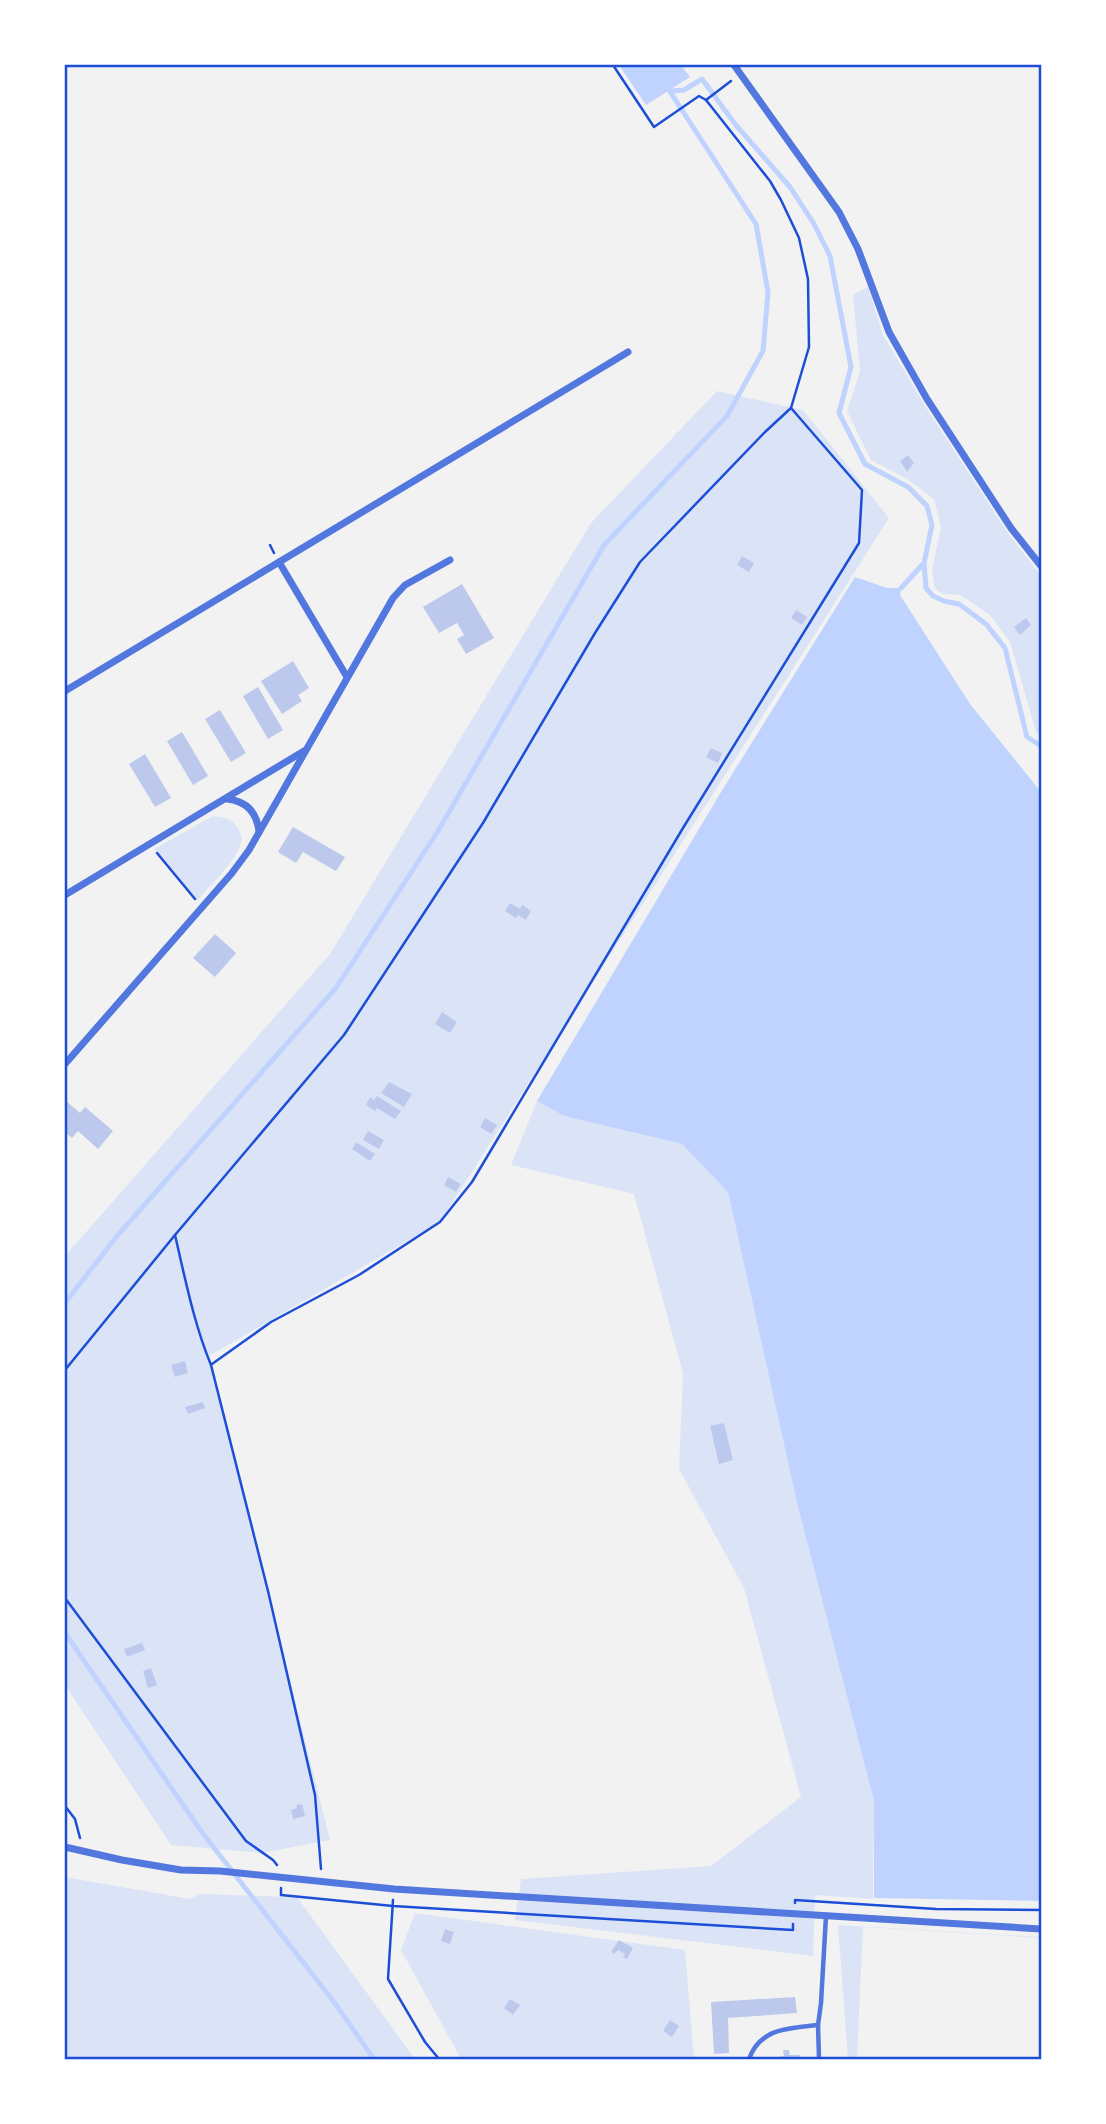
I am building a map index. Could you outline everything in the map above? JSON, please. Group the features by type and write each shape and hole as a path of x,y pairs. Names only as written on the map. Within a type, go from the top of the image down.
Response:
{"street":[{"path":"734,65 839,212 858,250 889,332 927,399 1011,528 1041,566"},
{"path":"65,691 628,352"},
{"path":"65,1064 232,873 259,832 396,593 405,585 450,560"},
{"path":"279,562 347,677"},
{"path":"65,895 306,750"},
{"path":"226,799 240,802 252,811 259,832"},
{"path":"65,1847 181,1870 220,1871 322,1883 1041,1929"}],"lane":[{"path":"819,2059 818,2025 826,1915"},
{"path":"749,2059 753,2046 768,2035 788,2028 818,2025"}],"path":[{"path":"65,1370 344,1035 483,823 640,562 791,408 809,347 808,279 799,238 770,181 706,100 698,96 654,127 613,65"},
{"path":"706,100 741,74"},
{"path":"211,1365 271,1322 359,1275 440,1222 472,1182 690,816 859,543 862,490 791,408"},
{"path":"154,849 197,901"},
{"path":"175,1235 268,1591 315,1795 322,1883"},
{"path":"65,1598 246,1841 273,1860 281,1878"},
{"path":"65,1806 75,1819 80,1836 80,1852"},
{"path":"394,1889 388,1979 425,2042 439,2059"}],"shaded area":[{"path":"868,287 883,335 927,409 1006,530 1041,576 1041,736 1036,732 1010,642 990,615 960,595 943,594 935,589 932,570 941,527 934,499 907,479 871,460 847,411 860,371 853,295"},
{"path":"717,391 803,410 889,518 440,1222 209,1356 330,1840 262,1853 171,1845 65,1685 65,1256 330,954 591,523"},
{"path":"213,816 232,822 240,832 242,841 229,864 197,901 154,849"},
{"path":"537,1101 564,1116 682,1144 728,1191 797,1503 874,1801 873,1899 815,1895 813,1956 515,1920 521,1879 711,1866 801,1797 744,1588 679,1469 683,1373 634,1194 511,1165"},
{"path":"65,1877 190,1899 200,1894 297,1897 415,2059 65,2059"},
{"path":"415,1913 685,1950 694,2059 461,2059 401,1950"},
{"path":"838,1925 1041,1938 863,1927 857,2059 848,2059"}],"water":[{"path":"619,65 681,65 690,77 646,105"},
{"path":"855,577 887,588 901,588 900,595 970,704 1041,792 1041,1901 874,1898 874,1801 797,1503 728,1192 682,1144 564,1116 537,1101 718,797"}],"building":[{"path":"908,455 914,463 907,472 900,461"},
{"path":"742,556 754,563 749,572 737,565"},
{"path":"462,584 494,638 466,654 457,639 464,635 457,623 439,633 423,607"},
{"path":"796,610 807,617 802,625 791,618"},
{"path":"1026,618 1031,625 1020,635 1014,627"},
{"path":"293,661 309,688 298,695 302,701 282,714 261,681"},
{"path":"258,687 283,730 268,739 243,696"},
{"path":"220,710 246,753 231,762 205,719"},
{"path":"182,732 208,776 193,785 167,741"},
{"path":"711,748 722,753 718,763 706,757"},
{"path":"145,754 171,798 155,807 129,764"},
{"path":"293,827 345,857 336,871 303,852 296,863 278,852"},
{"path":"510,903 520,909 522,905 531,911 526,920 518,915 516,918 505,911"},
{"path":"215,934 236,953 215,977 193,958"},
{"path":"442,1012 457,1022 450,1033 435,1024"},
{"path":"389,1082 412,1094 404,1107 381,1093"},
{"path":"377,1096 401,1111 395,1119 366,1105 370,1097 374,1100"},
{"path":"65,1100 80,1113 85,1107 113,1131 98,1149 78,1131 72,1138 65,1132"},
{"path":"485,1118 497,1125 491,1134 480,1127"},
{"path":"368,1131 384,1140 379,1149 363,1140"},
{"path":"356,1142 375,1154 370,1161 352,1149"},
{"path":"448,1177 461,1184 456,1192 444,1185"},
{"path":"185,1361 188,1373 175,1377 171,1365"},
{"path":"203,1402 205,1408 188,1414 185,1407"},
{"path":"724,1423 733,1460 719,1464 710,1426"},
{"path":"142,1643 145,1650 127,1657 124,1649"},
{"path":"151,1668 157,1685 148,1688 143,1671"},
{"path":"302,1804 305,1816 293,1819 291,1810"},
{"path":"445,1929 454,1932 450,1944 441,1941"},
{"path":"619,1940 633,1948 627,1959 623,1957 625,1954 618,1950 614,1954 611,1952"},
{"path":"795,1997 797,2013 728,2018 729,2053 714,2054 711,2002"},
{"path":"510,1999 520,2005 513,2015 504,2008"},
{"path":"670,2020 679,2026 672,2037 663,2031"},
{"path":"783,2050 789,2050 790,2055 800,2055 801,2059 771,2059 784,2056"}],"waterway":[{"path":"670,91 684,90 702,79 735,124 790,187 814,224 830,256 851,367 839,413 865,464 908,487 927,506 932,525 924,563 926,588 933,596 959,604 986,624 1005,648 1027,737 1041,746"},
{"path":"65,1303 117,1236 336,988 438,831 604,545 727,416 763,351 768,292 756,224 667,87"},
{"path":"901,588 924,563"},
{"path":"65,1633 201,1831 334,2002 374,2059"}]}
